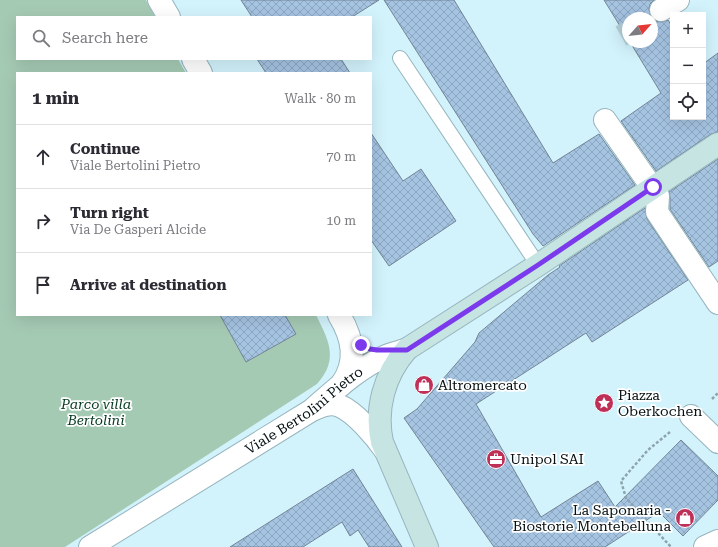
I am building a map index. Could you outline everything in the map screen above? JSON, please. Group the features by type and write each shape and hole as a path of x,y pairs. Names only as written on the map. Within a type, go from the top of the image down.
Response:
{"main road":[{"name":"Viale Bertolini Pietro","path":"407,350 538,265 718,144"},
{"path":"407,350 394,365 382,396 380,424 382,442 385,450 427,547"}],"street":[{"path":"159,0 168,16"},
{"path":"194,60 200,72"},
{"path":"605,120 653,187 658,196 657,212 718,303"},
{"path":"344,324 358,343 370,349 407,350"},
{"path":"341,385 347,375 351,363 352,349 344,324"},
{"name":"Viale Bertolini Pietro","path":"90,547 312,410 341,385 380,359 396,352 407,350"},
{"path":"312,410 327,405 339,406 353,415 368,428 385,450"},
{"path":"691,416 718,442"},
{"path":"705,547 718,541"}],"lane":[{"path":"400,58 538,265"}],"path":[{"path":"671,547 626,498 621,481 648,450 718,393"}],"green space":[{"name":"Parco villa Bertolini","path":"0,0 146,0 154,16 16,16 16,60 179,60 185,72 16,72 16,316 316,316 325,333 330,350 328,366 324,375 317,384 65,547 0,547"}],"building":[{"path":"241,0 379,0 354,16 251,16"},
{"path":"384,0 454,0 553,163 599,134 635,185 543,246 533,234"},
{"path":"604,0 654,0 650,4 650,12 622,12 622,29"},
{"path":"668,20 670,23 670,120 706,120 706,62 718,53 718,132 711,134 656,171 621,121 661,93 634,48 658,48 658,22"},
{"path":"258,60 342,60 349,72 265,72"},
{"path":"372,134 403,181 421,169 456,221 389,266 372,241"},
{"path":"718,159 718,261 709,267 670,209 669,192"},
{"path":"645,208 647,219 688,280 592,342 586,333 476,404 541,517 598,481 615,507 681,440 718,476 718,500 683,536 659,512 605,547 494,547 404,418 417,409 475,342 479,333 548,275 560,267 559,266"},
{"path":"221,316 286,316 296,334 246,362"},
{"path":"353,469 402,547 369,547 358,530 350,536 342,522 303,547 230,547"}],"place":[{"name":"Altromercato","path":"424,385"},
{"name":"Piazza Oberkochen","path":"604,403"},
{"name":"Unipol SAI","path":"496,459"},
{"name":"La Saponaria - Biostorie Montebelluna","path":"685,518"}],"route":[{"path":"361,345 377,350 407,350 538,265 653,187"}]}
